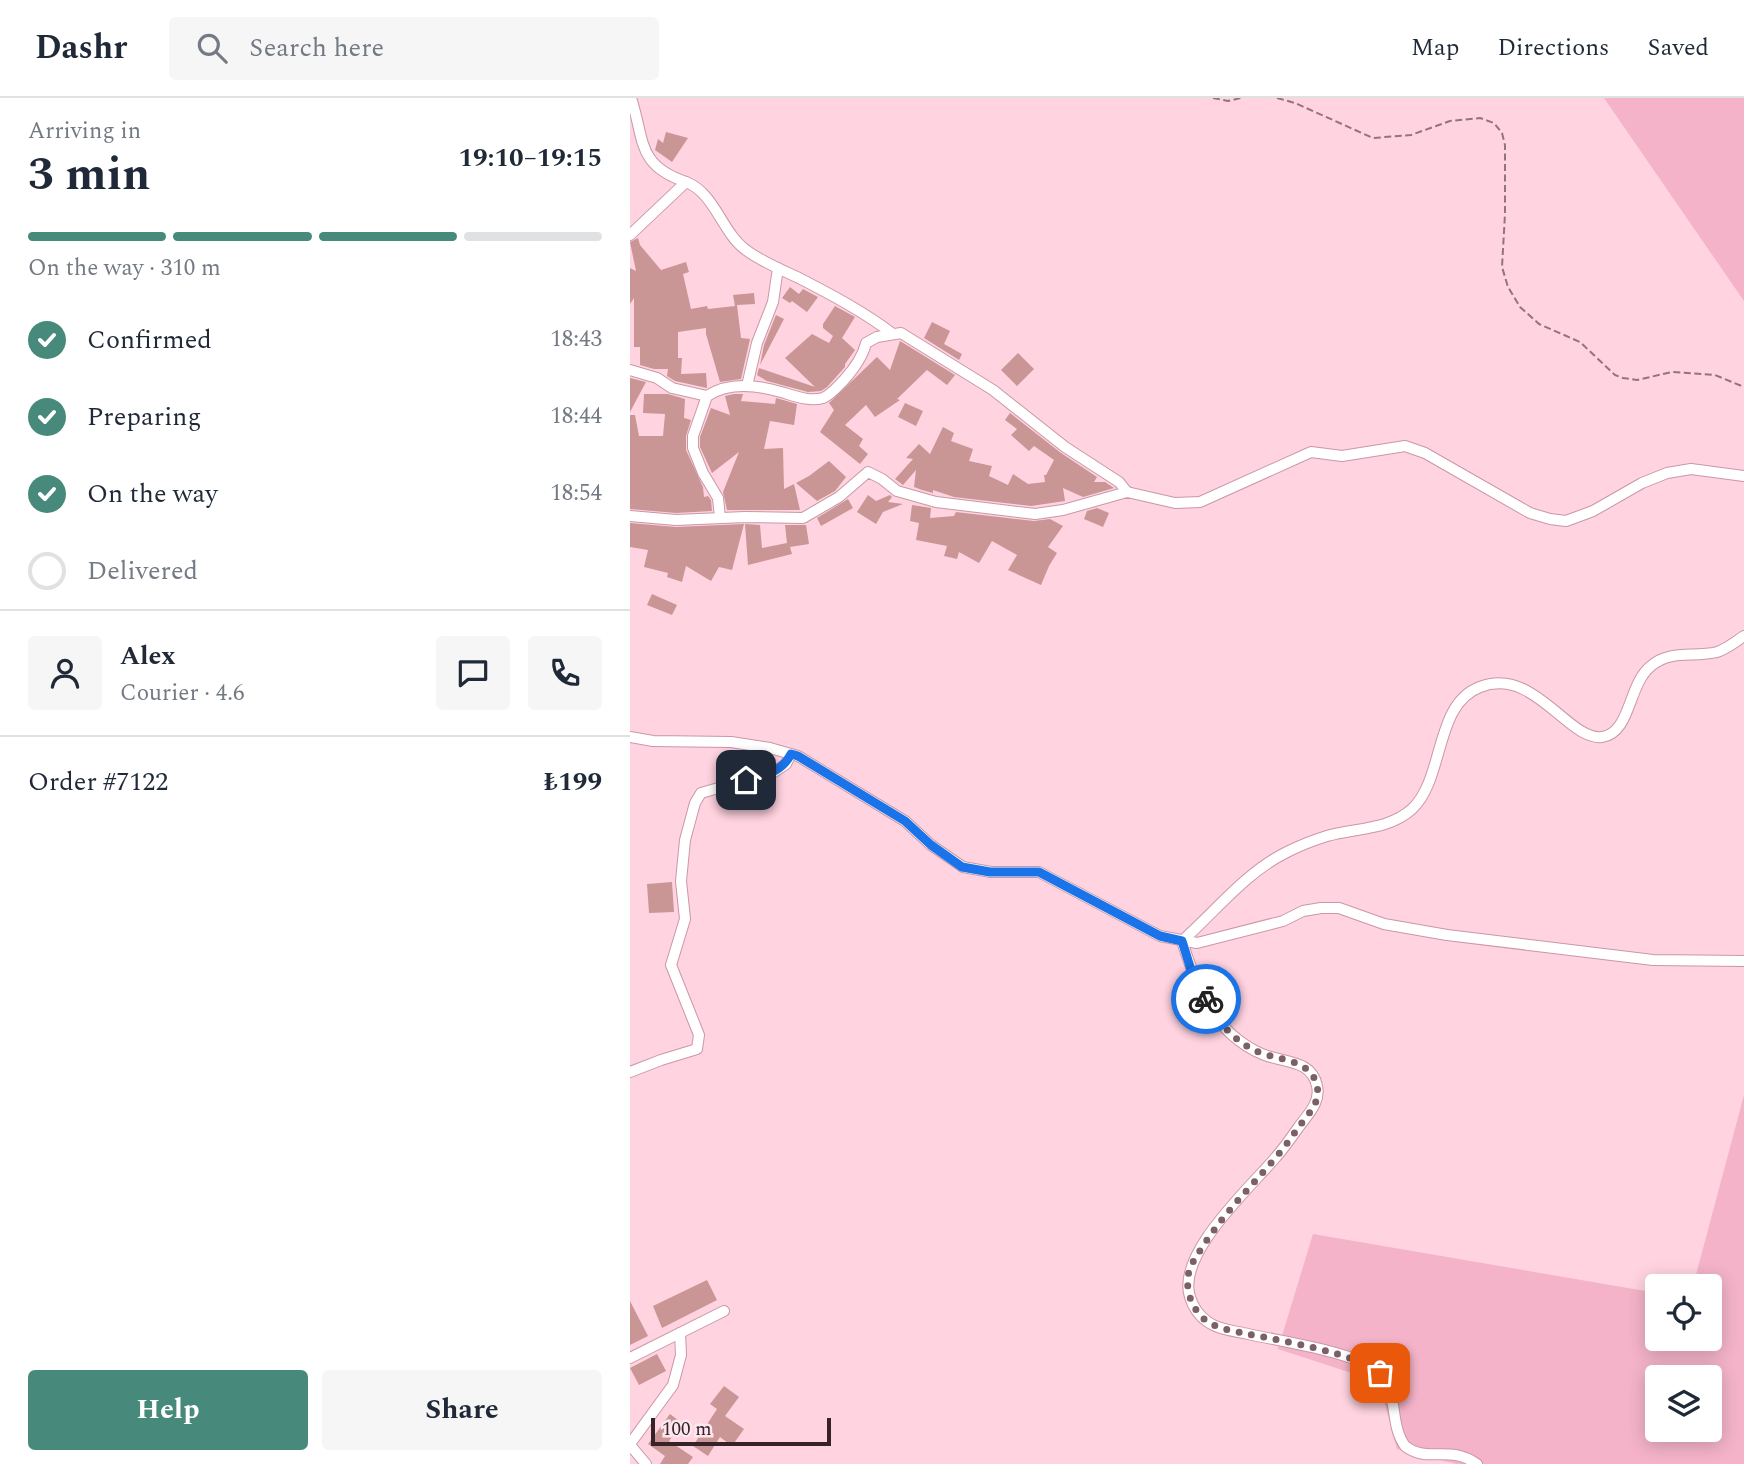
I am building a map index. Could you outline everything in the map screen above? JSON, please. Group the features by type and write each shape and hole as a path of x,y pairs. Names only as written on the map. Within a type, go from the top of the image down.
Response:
{"street":[{"path":"631,98 646,156 670,177 698,187 746,251 874,319 893,334"},
{"path":"630,234 686,183"},
{"path":"747,386 757,343 773,302 778,268"},
{"path":"720,518 718,499 693,448 693,436 707,396 720,388 747,386 810,400 826,397 848,376 866,343 877,337 901,333 993,390 1065,447 1119,482 1127,492"},
{"path":"630,370 657,377 672,388 707,396"},
{"path":"630,516 676,520 803,518 838,496 868,472 897,491 936,502 1035,514 1063,510 1127,492 1175,503 1200,502 1311,452 1342,456 1405,446 1425,453 1530,513 1566,521 1593,511 1642,483 1667,473 1690,469 1744,475"},
{"path":"1182,941 1264,865 1288,851 1325,836 1387,823 1412,809 1434,768 1454,708 1472,690 1490,684 1518,688 1541,699 1585,733 1602,737 1614,733 1622,725 1636,685 1650,666 1672,655 1720,651 1744,636"},
{"path":"630,737 653,741 731,742 791,754 905,821 931,845 962,867 990,872 1039,872 1160,936 1182,941 1197,943 1283,921 1303,911 1339,908 1384,923 1447,935 1653,960 1744,961"},
{"path":"630,1072 697,1049 699,1035 671,965 685,919 681,881 685,840 695,803 701,793 774,772 786,764 791,754"},
{"path":"1182,941 1191,970 1223,1025 1251,1049 1306,1068 1315,1079 1318,1091 1312,1109 1276,1157 1223,1216 1193,1262 1188,1285 1195,1309 1207,1322 1215,1326 1367,1364 1380,1373 1390,1386 1394,1401 1395,1426 1403,1443 1414,1455 1427,1461 1455,1455 1477,1464"},
{"path":"630,1358 724,1311"},
{"path":"646,1464 630,1445 673,1385 681,1354 680,1333"}],"path":[{"path":"1213,98 1228,101 1241,98"},
{"path":"1277,98 1295,103 1373,138 1411,135 1450,121 1480,118 1489,120 1499,127 1505,139 1502,267 1508,287 1520,307 1539,324 1580,342 1615,375 1623,378 1637,380 1672,372 1715,375 1744,387"}],"shaded area":[{"path":"1604,98 1744,98 1744,301"},
{"path":"1744,1095 1744,1464 1456,1464 1397,1449 1379,1382 1278,1349 1313,1234 1645,1291 1645,1351 1722,1351 1722,1274 1696,1274"}],"building":[{"path":"666,132 688,138 672,162 655,150 658,139 663,143"},
{"path":"638,238 640,245 661,270 686,262 689,272 683,274 691,309 735,306 733,295 754,293 755,304 737,305 741,338 750,339 741,379 720,382 706,328 678,332 678,358 682,358 681,374 706,373 707,388 675,381 667,376 668,369 640,365 640,347 634,347 634,298 630,304 630,268 636,271 630,242"},
{"path":"790,287 799,294 803,289 818,297 807,312 792,301 790,303 782,298"},
{"path":"835,306 855,317 842,338 855,350 845,367 827,387 821,391 808,392 767,381 757,375 759,368 815,387 785,358 812,334 829,343 833,336 823,328 823,324"},
{"path":"776,315 784,319 760,365 764,345"},
{"path":"932,322 950,331 944,344 962,354 959,360 924,338"},
{"path":"900,341 955,375 947,385 927,370 897,399 900,400 875,417 866,405 845,425 863,439 859,446 868,454 860,464 820,432 834,410 829,403 877,357 890,370"},
{"path":"1018,353 1034,369 1017,386 1001,370"},
{"path":"630,378 646,382 630,412"},
{"path":"644,394 668,394 685,399 684,418 691,420 686,436 686,450 703,487 704,497 708,496 711,500 712,511 676,513 630,509 630,415 635,415 639,436 663,436 665,414 643,413"},
{"path":"743,394 741,401 775,404 776,398 797,404 794,425 770,421 764,449 783,448 784,489 794,484 800,510 727,510 723,492 739,452 712,473 700,447 700,437 711,408 730,415 725,396"},
{"path":"905,403 923,411 916,426 898,417"},
{"path":"1010,413 1097,477 1094,482 1105,482 1114,488 1083,497 1063,488 1065,501 1031,506 954,497 933,490 933,493 922,490 914,487 916,470 903,485 895,479 913,459 906,458 919,444 930,454 943,427 954,433 951,441 973,449 969,461 992,466 989,476 1008,485 1013,474 1028,484 1045,482 1044,475 1054,460 1034,446 1029,451 1011,435 1017,429 1005,420"},
{"path":"829,461 846,477 835,491 817,501 796,483"},
{"path":"868,495 876,501 890,495 892,497 888,502 903,504 883,512 876,524 857,512"},
{"path":"848,499 853,508 821,526 817,518"},
{"path":"912,505 931,508 930,518 954,516 956,512 1034,521 1050,519 1063,526 1048,547 1057,553 1041,585 1008,570 1017,555 992,541 979,563 959,552 957,559 944,556 947,546 916,540 919,523 910,521"},
{"path":"1097,508 1109,513 1103,527 1084,519 1087,511"},
{"path":"630,523 676,527 744,524 732,570 719,567 711,581 686,566 682,582 667,577 668,573 644,567 648,550 630,547"},
{"path":"745,524 760,525 762,548 787,543 785,525 806,525 809,544 790,547 792,554 748,565"},
{"path":"652,594 677,605 672,615 647,605"},
{"path":"672,882 674,912 649,913 647,884"},
{"path":"707,1280 717,1300 662,1328 653,1306"},
{"path":"630,1301 648,1336 630,1345"},
{"path":"657,1354 666,1371 639,1385 630,1368"},
{"path":"724,1386 739,1397 725,1416 744,1429 732,1446 720,1437 708,1456 693,1446 717,1409 710,1404"},
{"path":"670,1414 682,1423 669,1441 693,1457 688,1464 660,1464 665,1456 648,1444"}],"way so far":[{"path":"1206,999 1231,1034 1262,1055 1300,1064 1315,1079 1318,1091 1316,1104 1276,1157 1223,1216 1193,1262 1188,1277 1191,1301 1200,1316 1215,1326 1367,1364 1380,1373"}],"route":[{"path":"746,780 774,772 786,764 791,754 798,756 905,821 931,845 962,867 990,872 1039,872 1160,936 1182,941 1191,970 1206,999"}]}
